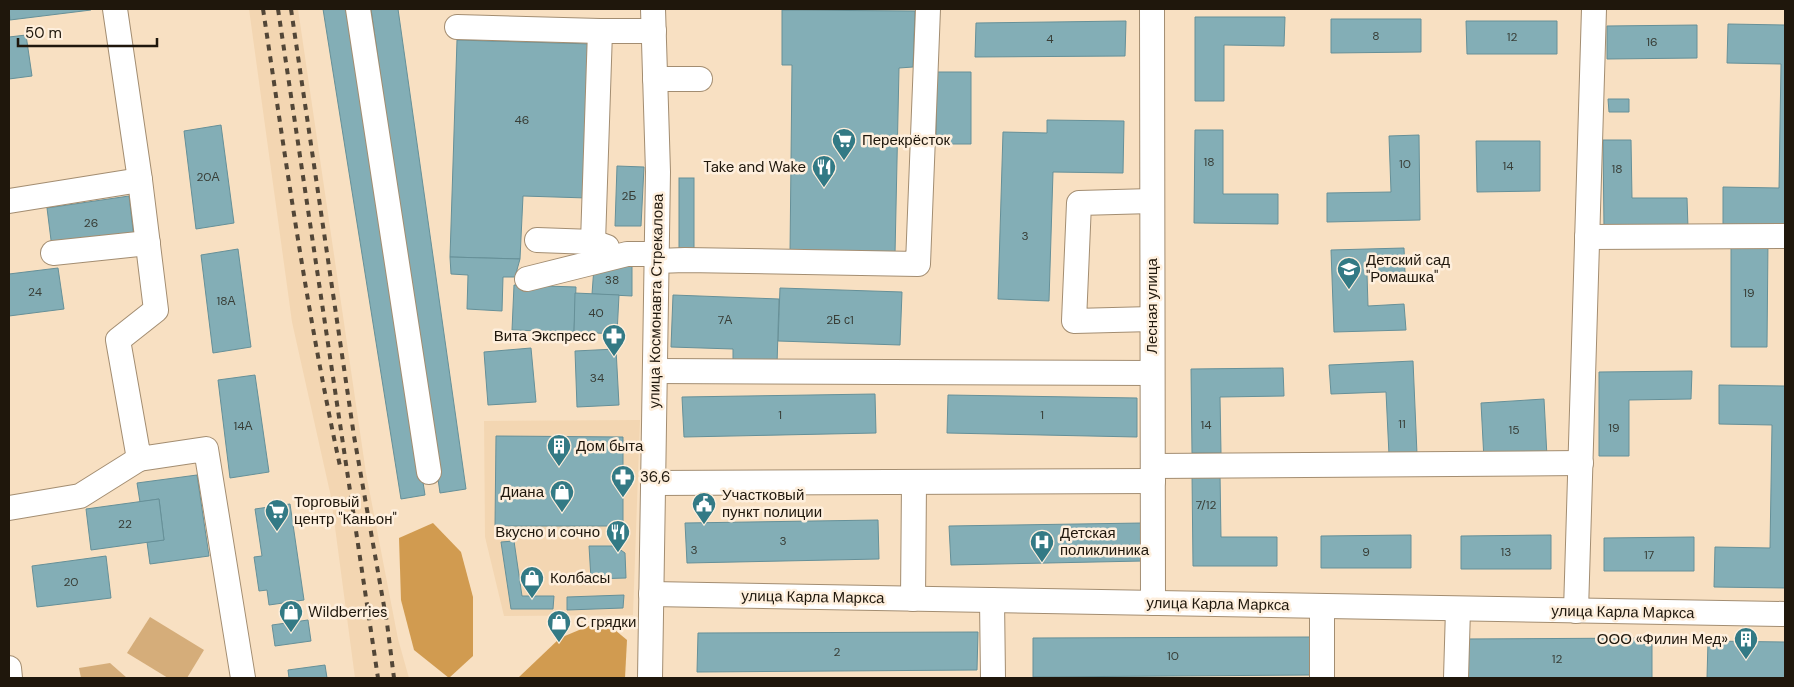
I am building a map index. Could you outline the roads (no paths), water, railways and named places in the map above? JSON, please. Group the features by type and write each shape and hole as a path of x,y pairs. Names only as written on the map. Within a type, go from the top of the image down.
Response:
{"street":[{"path":"115,9 140,180 156,310 118,340 139,459"},
{"path":"358,9 429,472"},
{"path":"537,240 593,242 628,254 685,260 918,264 928,9"},
{"name":"Лесная улица","path":"1152,9 1153,603"},
{"path":"1576,611 1594,9"},
{"path":"457,27 600,31 653,20"},
{"name":"улица Космонавта Стрекалова","path":"650,678 658,172 653,20"},
{"path":"593,242 600,31"},
{"path":"655,79 700,79"},
{"path":"9,201 140,180"},
{"path":"1152,201 1079,203 1074,321 1152,319"},
{"path":"1587,237 1785,236"},
{"path":"53,253 148,243"},
{"path":"527,279 628,254"},
{"path":"655,371 1152,373"},
{"path":"9,508 80,496 139,459 206,449 243,678"},
{"path":"654,483 914,483 1153,473 1581,463"},
{"path":"913,599 914,483"},
{"name":"улица Карла Маркса","path":"652,594 1785,614"},
{"path":"992,600 993,678"},
{"path":"1322,606 1322,678"},
{"path":"1456,678 1458,609"},
{"path":"9,668 10,678"}],"railway":[{"path":"263,9 307,295 340,466"},
{"path":"278,9 378,678"},
{"path":"291,9 354,436 387,623 394,678"}],"place":[{"name":"Перекрёсток","path":"844,161"},
{"name":"Take and Wake","path":"824,188"},
{"name":"Детский сад \"Ромашка\"","path":"1349,290"},
{"name":"Вита Экспресс","path":"614,357"},
{"name":"Дом быта","path":"559,467"},
{"name":"36,6","path":"623,498"},
{"name":"Диана","path":"562,513"},
{"name":"Участковый пункт полиции","path":"704,525"},
{"name":"Торговый центр \"Каньон\"","path":"277,532"},
{"name":"Вкусно и сочно","path":"618,553"},
{"name":"Детская поликлиника","path":"1042,563"},
{"name":"Колбасы","path":"532,599"},
{"name":"Wildberries","path":"291,633"},
{"name":"С грядки","path":"559,643"},
{"name":"ООО «Филин Мед»","path":"1746,660"}]}
